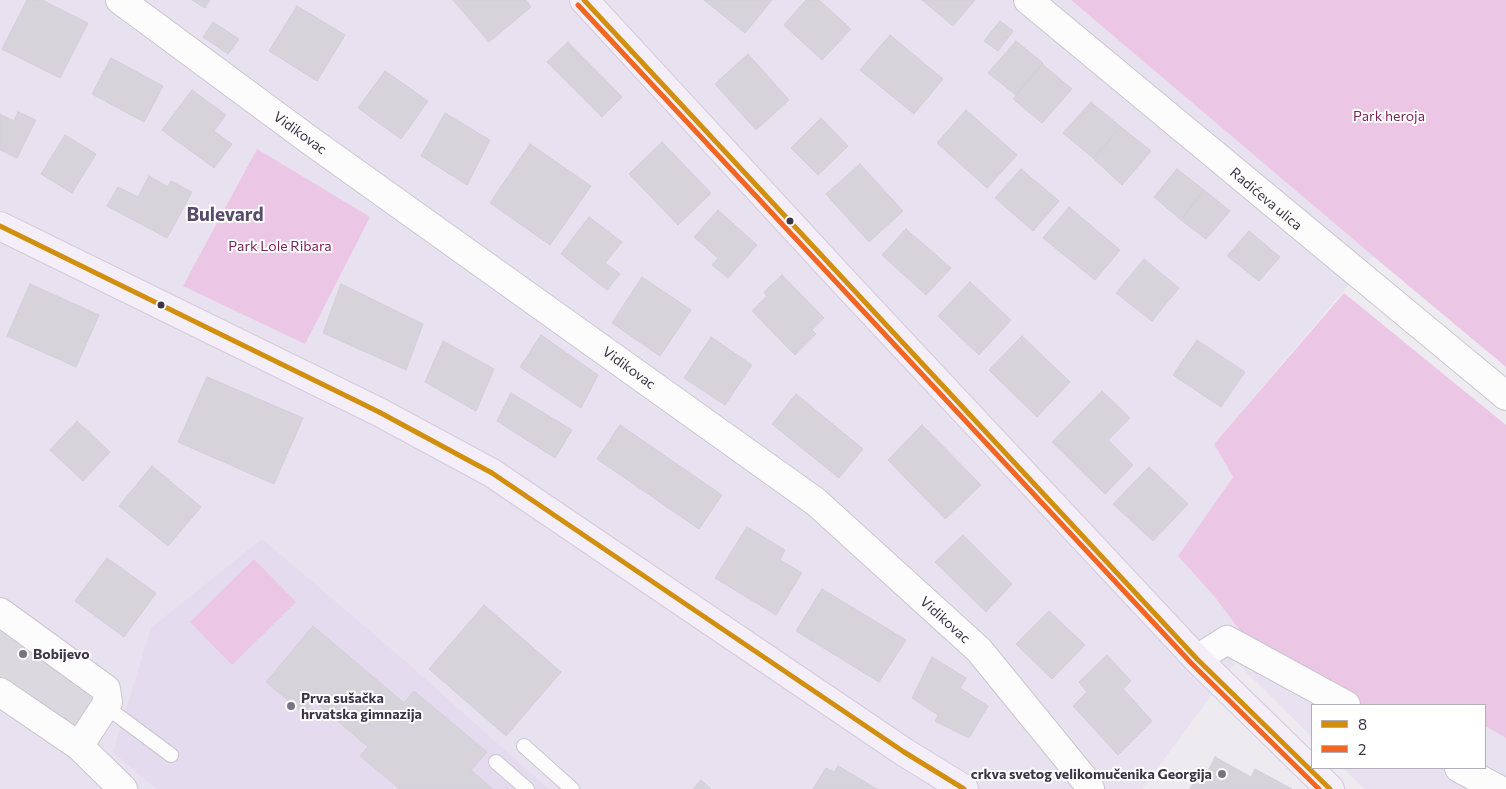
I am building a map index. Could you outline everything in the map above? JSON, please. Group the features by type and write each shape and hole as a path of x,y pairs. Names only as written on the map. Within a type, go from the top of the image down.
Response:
{"street":[{"name":"Vidikovac","path":"120,0 308,139 816,502 979,650 1085,780 1090,789"},
{"path":"584,0 840,278 1197,659 1330,789"},
{"name":"Radićeva ulica","path":"1028,0 1506,396"},
{"path":"0,226 322,383 428,437 492,473 904,752 964,789"},
{"path":"0,612 106,689 108,696 105,706 79,746"},
{"path":"1197,659 1227,640 1344,704"},
{"path":"0,692 79,746 123,789"},
{"path":"1461,769 1498,789"}],"lane":[{"path":"105,706 171,755"},
{"path":"524,746 572,789"},
{"path":"496,762 527,789"}],"shaded area":[{"path":"0,0 1071,0 1373,256 1214,444 1233,477 1178,556 1214,596 1250,644 1361,704 1311,704 1311,736 1236,662 1142,789 0,789"},
{"name":"Prva sušačka hrvatska gimnazija","path":"262,539 404,660 548,789 156,789 113,752 151,628"},
{"name":"Bobijevo","path":"0,621 105,694 77,739 0,686"},
{"path":"1486,727 1506,738 1506,789 1365,789 1344,769 1486,769"}],"green space":[{"name":"Park heroja","path":"1071,0 1506,0 1506,367 1373,256"},
{"name":"Park Lole Ribara","path":"257,149 370,217 305,344 183,286"},
{"path":"1344,293 1506,425 1506,738 1486,727 1486,704 1361,704 1250,644 1214,596 1178,556 1233,477 1214,444"},
{"path":"254,559 296,602 232,665 190,622"}],"building":[{"path":"27,0 42,0 88,23 60,78 2,49"},
{"path":"192,0 210,0 205,8"},
{"path":"453,0 526,0 531,7 489,42"},
{"path":"704,0 772,0 745,33"},
{"path":"806,0 819,0 851,29 822,60 784,25"},
{"path":"922,0 975,0 953,26"},
{"path":"297,6 345,35 317,81 269,51"},
{"path":"1000,21 1013,31 998,51 984,41"},
{"path":"213,22 239,39 228,54 203,37"},
{"path":"890,35 943,79 914,114 860,70"},
{"path":"1016,41 1043,63 1016,95 988,73"},
{"path":"568,42 622,97 602,117 547,62"},
{"path":"748,54 789,100 756,130 715,84"},
{"path":"111,58 163,86 144,122 92,94"},
{"path":"1042,64 1072,89 1042,123 1013,99"},
{"path":"385,71 428,101 401,139 358,108"},
{"path":"192,90 226,115 214,131 232,144 214,168 162,130"},
{"path":"1091,102 1121,127 1093,158 1063,133"},
{"path":"966,110 1017,155 987,188 937,143"},
{"path":"18,112 36,120 17,158 0,150 0,114 14,121"},
{"path":"445,113 490,140 467,185 421,156"},
{"path":"821,118 848,146 818,175 791,148"},
{"path":"1121,127 1151,151 1122,185 1093,158"},
{"path":"65,135 96,154 72,193 41,174"},
{"path":"662,142 711,193 678,225 629,174"},
{"path":"530,144 591,186 550,245 490,203"},
{"path":"860,164 903,211 869,242 826,194"},
{"path":"1021,169 1059,201 1033,231 995,198"},
{"path":"1177,169 1204,190 1181,220 1154,197"},
{"path":"149,176 168,187 171,181 192,192 167,238 107,206 118,187 138,197"},
{"path":"1204,190 1230,211 1206,239 1181,220"},
{"path":"1069,207 1120,250 1095,280 1043,238"},
{"path":"718,210 757,245 728,278 712,265 718,258 694,237"},
{"path":"589,217 622,242 605,263 620,274 607,290 561,254"},
{"path":"906,229 951,268 926,295 882,255"},
{"path":"1249,231 1280,257 1259,281 1227,256"},
{"path":"1144,259 1179,288 1152,321 1116,293"},
{"path":"782,275 824,318 812,330 816,334 795,355 752,311 767,296 764,292"},
{"path":"642,277 691,310 660,356 612,323"},
{"path":"970,282 1011,320 979,355 938,316"},
{"path":"30,284 99,315 76,367 7,336"},
{"path":"341,284 423,324 406,370 323,333"},
{"path":"541,335 598,375 581,408 520,367"},
{"path":"1022,336 1070,382 1037,417 989,370"},
{"path":"711,337 752,365 725,405 684,378"},
{"path":"1197,340 1245,372 1221,407 1173,375"},
{"path":"443,341 494,369 476,411 425,382"},
{"path":"207,377 303,418 274,484 178,442"},
{"path":"1102,391 1130,418 1108,440 1133,465 1105,494 1052,442"},
{"path":"511,393 572,430 555,458 497,421"},
{"path":"796,394 863,449 839,478 772,424"},
{"path":"77,421 110,452 83,481 50,450"},
{"path":"620,425 722,495 699,529 597,459"},
{"path":"922,425 981,485 945,519 888,460"},
{"path":"152,466 201,507 168,546 119,506"},
{"path":"1149,467 1188,504 1153,541 1113,504"},
{"path":"747,527 785,550 780,560 802,573 776,615 715,578"},
{"path":"963,535 1012,584 986,612 935,562"},
{"path":"107,558 156,593 124,637 75,601"},
{"path":"822,589 906,640 879,682 796,631"},
{"path":"484,605 561,672 506,736 429,669"},
{"path":"1049,611 1085,645 1052,679 1016,644"},
{"path":"313,626 404,703 414,691 487,752 471,770 493,789 400,789 360,756 368,747 314,701 304,714 266,682"},
{"path":"1107,655 1131,681 1123,689 1152,721 1118,755 1073,706 1087,692 1079,682"},
{"path":"932,657 966,678 960,688 988,706 969,738 935,721 938,715 912,698"},
{"name":"crkva svetog velikomučenika Georgija","path":"1215,757 1251,777 1255,769 1292,789 1190,789 1201,767 1208,771"},
{"path":"838,766 877,789 813,789 826,768 834,772"},
{"path":"701,780 711,789 693,789"}],"transit line":[{"name":"8","path":"584,0 1197,659 1330,789"},
{"name":"2","path":"578,5 1192,664 1319,789"},
{"name":"8","path":"0,226 379,412 492,473 904,752 964,789"}],"place":[{"name":"Bobijevo","path":"23,654"},
{"name":"Prva sušačka hrvatska gimnazija","path":"291,706"},
{"name":"crkva svetog velikomučenika Georgija","path":"1222,774"}],"district":[{"name":"Bulevard","path":"225,215"}]}
